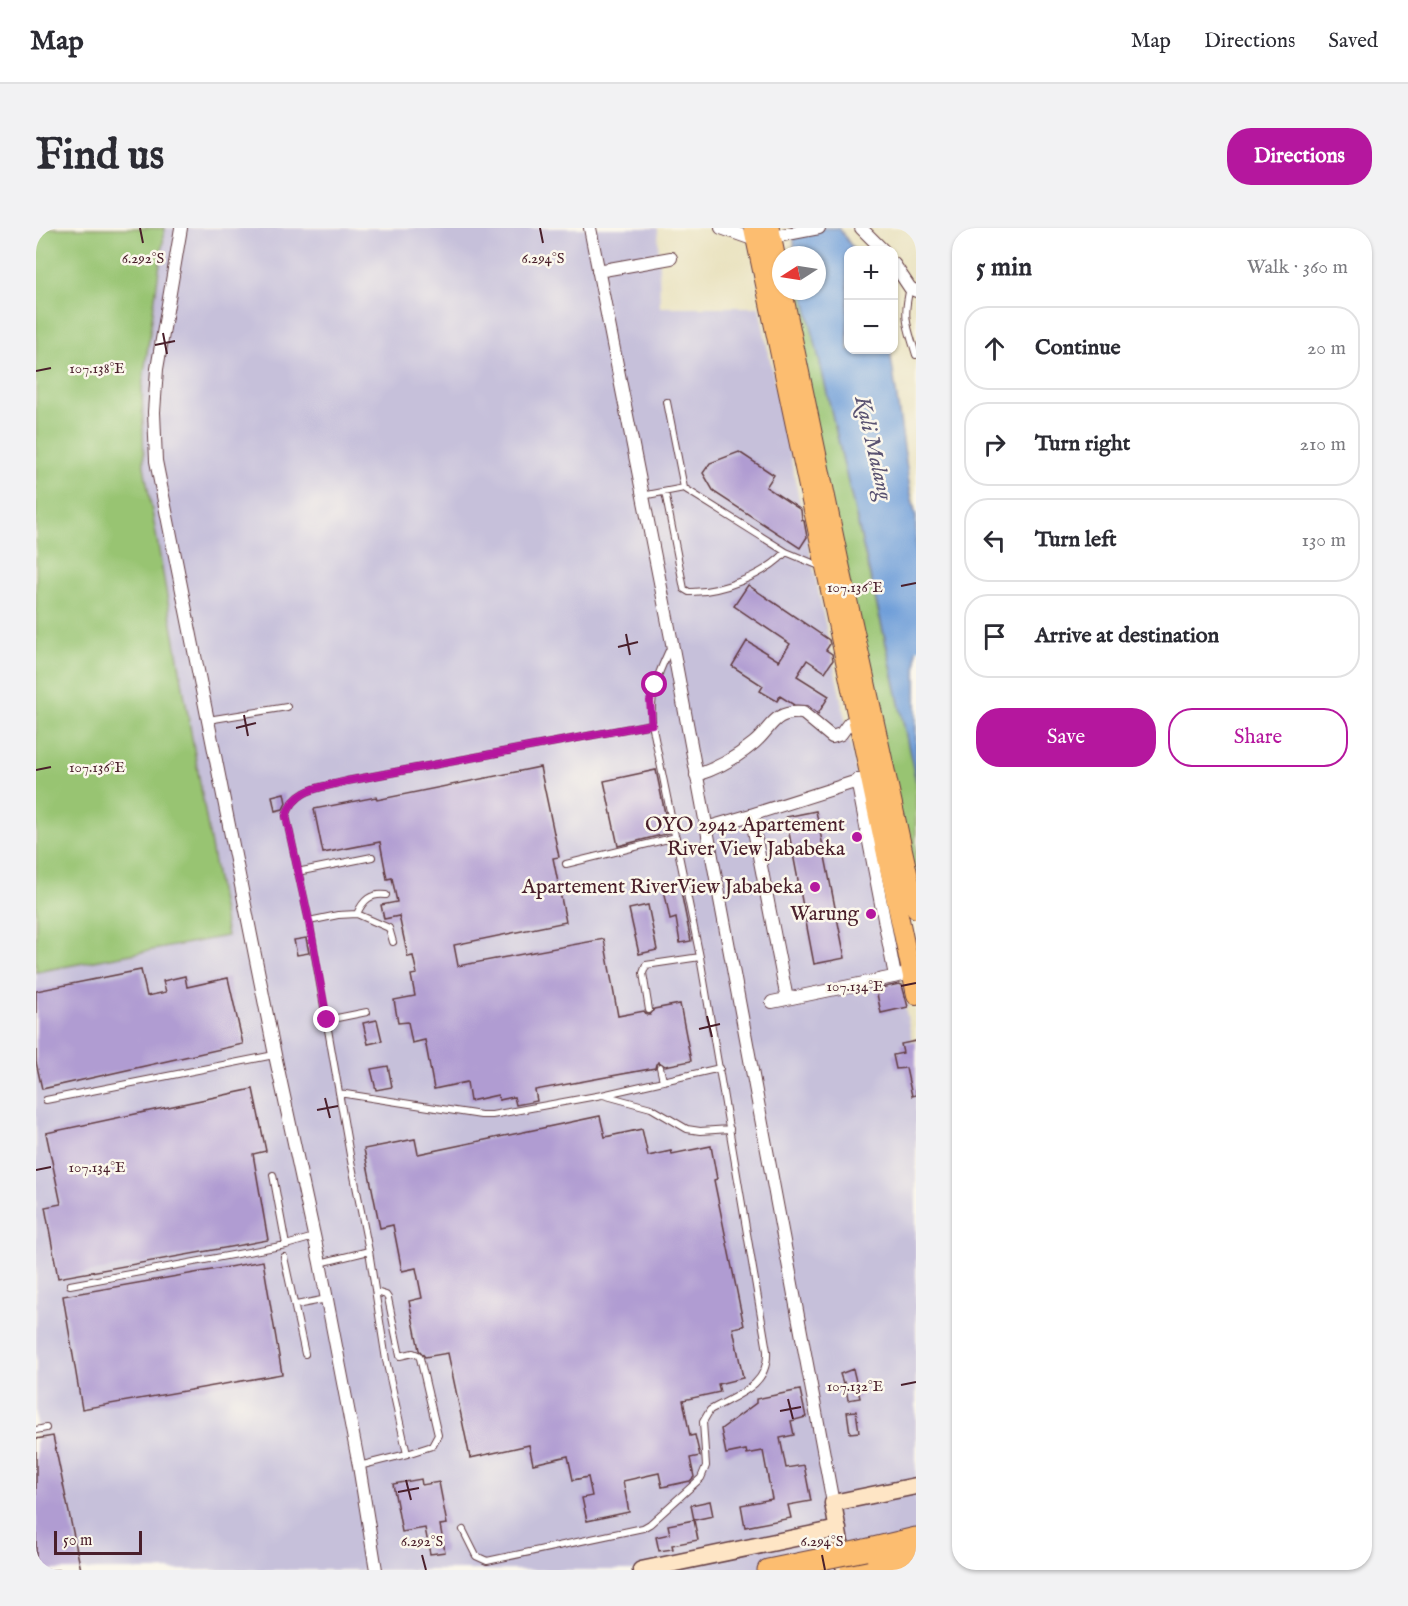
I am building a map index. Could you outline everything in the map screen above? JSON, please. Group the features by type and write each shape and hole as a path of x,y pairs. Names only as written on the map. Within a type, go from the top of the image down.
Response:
{"highway":[{"path":"861,1562 916,1539"},
{"path":"768,1570 826,1558 861,1562 916,1556"}],"main road":[{"path":"762,233 772,258"},
{"path":"762,233 832,566 916,909"},
{"path":"785,300 858,721 864,779 903,974 916,995"},
{"path":"845,1570 834,1503 916,1486"},
{"path":"641,1570 838,1529"}],"street":[{"path":"181,228 157,369 154,412 156,461 275,1055 320,1263 359,1466 376,1570"},
{"path":"590,228 672,644 834,1503"},
{"path":"721,228 762,233 795,233 819,228"},
{"path":"861,228 880,246"},
{"path":"880,228 881,246"},
{"path":"598,271 671,258"},
{"path":"898,269 913,290"},
{"path":"696,775 737,755 756,742 776,718 787,713 803,713 832,737 841,734 849,723 858,721"},
{"path":"706,828 864,779"},
{"path":"751,815 787,999"},
{"path":"772,1002 903,974"}],"lane":[{"path":"913,290 905,311 916,353"},
{"path":"667,402 684,488"},
{"path":"642,496 684,488 786,552 832,566"},
{"path":"665,492 684,589 689,592 720,588 758,573 786,552"},
{"path":"463,1530 476,1556 487,1561 635,1531 650,1524 701,1478 706,1466 703,1422 705,1416 710,1410 760,1380 768,1361 700,957 652,724 650,701 661,667 672,644"},
{"path":"207,720 287,707"},
{"path":"406,1454 386,1360 369,1251 309,921 286,816 290,803 300,793 347,781 652,724"},
{"path":"566,864 676,837"},
{"path":"297,872 372,857"},
{"path":"357,914 371,896 386,895"},
{"path":"309,921 357,914 389,928 393,942"},
{"path":"649,1010 643,973 646,965 700,957"},
{"path":"327,1020 367,1012"},
{"path":"46,1100 275,1055"},
{"path":"660,1067 663,1081"},
{"path":"339,1093 481,1115 602,1095 720,1068"},
{"path":"602,1095 651,1108 687,1130 730,1129"},
{"path":"273,1175 286,1245"},
{"path":"70,1285 286,1245 314,1237"},
{"path":"320,1263 369,1251"},
{"path":"284,1257 305,1354"},
{"path":"376,1292 383,1293 388,1298 400,1356"},
{"path":"296,1305 327,1299"},
{"path":"359,1466 432,1446 438,1435 418,1355 413,1353 386,1360"},
{"path":"36,1430 46,1428"}],"shaded area":[{"path":"36,228 658,228 660,307 759,307 916,1059 916,1570 36,1570"}],"green space":[{"path":"36,228 165,228 142,388 144,466 227,936 36,972"},
{"path":"785,300 805,300 916,782 916,908"}],"water":[{"path":"793,228 839,228 851,246 844,246 844,354 891,354 916,517 916,782 888,651 805,300 826,300 826,246 794,246"}],"building":[{"path":"739,452 774,475 766,487 801,510 807,537 800,548 714,492 703,473 710,463"},
{"path":"748,585 829,640 830,644 826,650 832,654 833,660 825,672 807,660 797,676 829,696 818,714 808,706 794,705 780,696 777,701 760,691 763,686 732,666 747,641 779,661 790,644 734,606"},
{"path":"540,767 559,857 553,858 566,922 454,945 458,966 604,939 618,1016 644,1011 650,1015 654,1009 680,1004 691,1061 665,1066 659,1062 655,1068 535,1090 537,1101 516,1105 514,1097 499,1100 498,1095 470,1101 467,1082 434,1089 425,1040 412,1043 408,1022 398,1023 394,1000 415,996 411,975 417,974 413,956 408,957 399,916 384,919 381,905 397,902 392,878 387,879 380,842 323,853 314,809 376,797 377,800"},
{"path":"656,770 669,833 618,846 604,781"},
{"path":"284,793 286,803 283,809 275,811 272,796"},
{"name":"Apartement RiverView Jababeka","path":"816,811 845,958 814,964 786,817"},
{"path":"679,882 691,941 680,943 676,918 670,920 663,884"},
{"path":"648,905 657,950 639,954 629,909"},
{"path":"306,938 309,953 297,955 294,940"},
{"path":"141,970 147,996 166,992 163,981 185,976 187,987 228,978 243,1044 42,1089 36,1062 36,991"},
{"path":"902,985 908,1007 881,1013 876,989"},
{"path":"377,1020 382,1041 368,1044 363,1023"},
{"path":"916,1041 916,1095 912,1096 906,1068 896,1069 893,1055 903,1053 901,1044"},
{"path":"388,1066 392,1087 376,1090 371,1069"},
{"path":"253,1089 266,1151 253,1154 268,1240 58,1278 45,1207 61,1204 46,1133"},
{"path":"600,1116 605,1137 642,1129 648,1156 711,1146 717,1179 714,1180 744,1326 733,1328 743,1378 718,1384 720,1392 683,1400 690,1436 695,1435 700,1456 690,1458 694,1477 690,1481 662,1487 659,1473 623,1481 629,1512 587,1521 582,1498 592,1496 588,1477 573,1480 568,1456 533,1464 529,1445 470,1458 448,1353 425,1357 419,1350 409,1301 422,1298 416,1268 402,1271 393,1225 380,1228 364,1149 415,1139 418,1154"},
{"path":"263,1261 282,1374 82,1409 63,1296"},
{"path":"853,1369 860,1398 848,1400 845,1382 843,1383 840,1374"},
{"path":"800,1390 806,1417 791,1421 794,1435 780,1438 786,1468 804,1465 811,1501 788,1505 791,1518 745,1527 741,1505 772,1499 763,1451 747,1454 746,1450 726,1454 721,1429 756,1403 756,1399"},
{"path":"856,1411 859,1432 850,1433 847,1412"},
{"path":"53,1436 81,1570 36,1570 36,1439"},
{"path":"421,1479 422,1485 439,1482 447,1524 440,1525 445,1552 430,1554 425,1528 402,1532 393,1484"},
{"path":"710,1501 713,1516 694,1520 691,1505"},
{"path":"694,1520 698,1540 672,1545 673,1549 659,1551 656,1537 670,1534 668,1525"}],"waterway":[{"name":"Kali Malang","path":"854,363 916,639"}],"place":[{"name":"OYO 2942 Apartement River View Jababeka","path":"857,837"},
{"name":"Apartement RiverView Jababeka","path":"815,887"},
{"name":"Warung","path":"871,914"}],"route":[{"path":"327,1020 309,921 286,816 290,803 300,793 347,781 652,724 650,701 655,685"}]}
